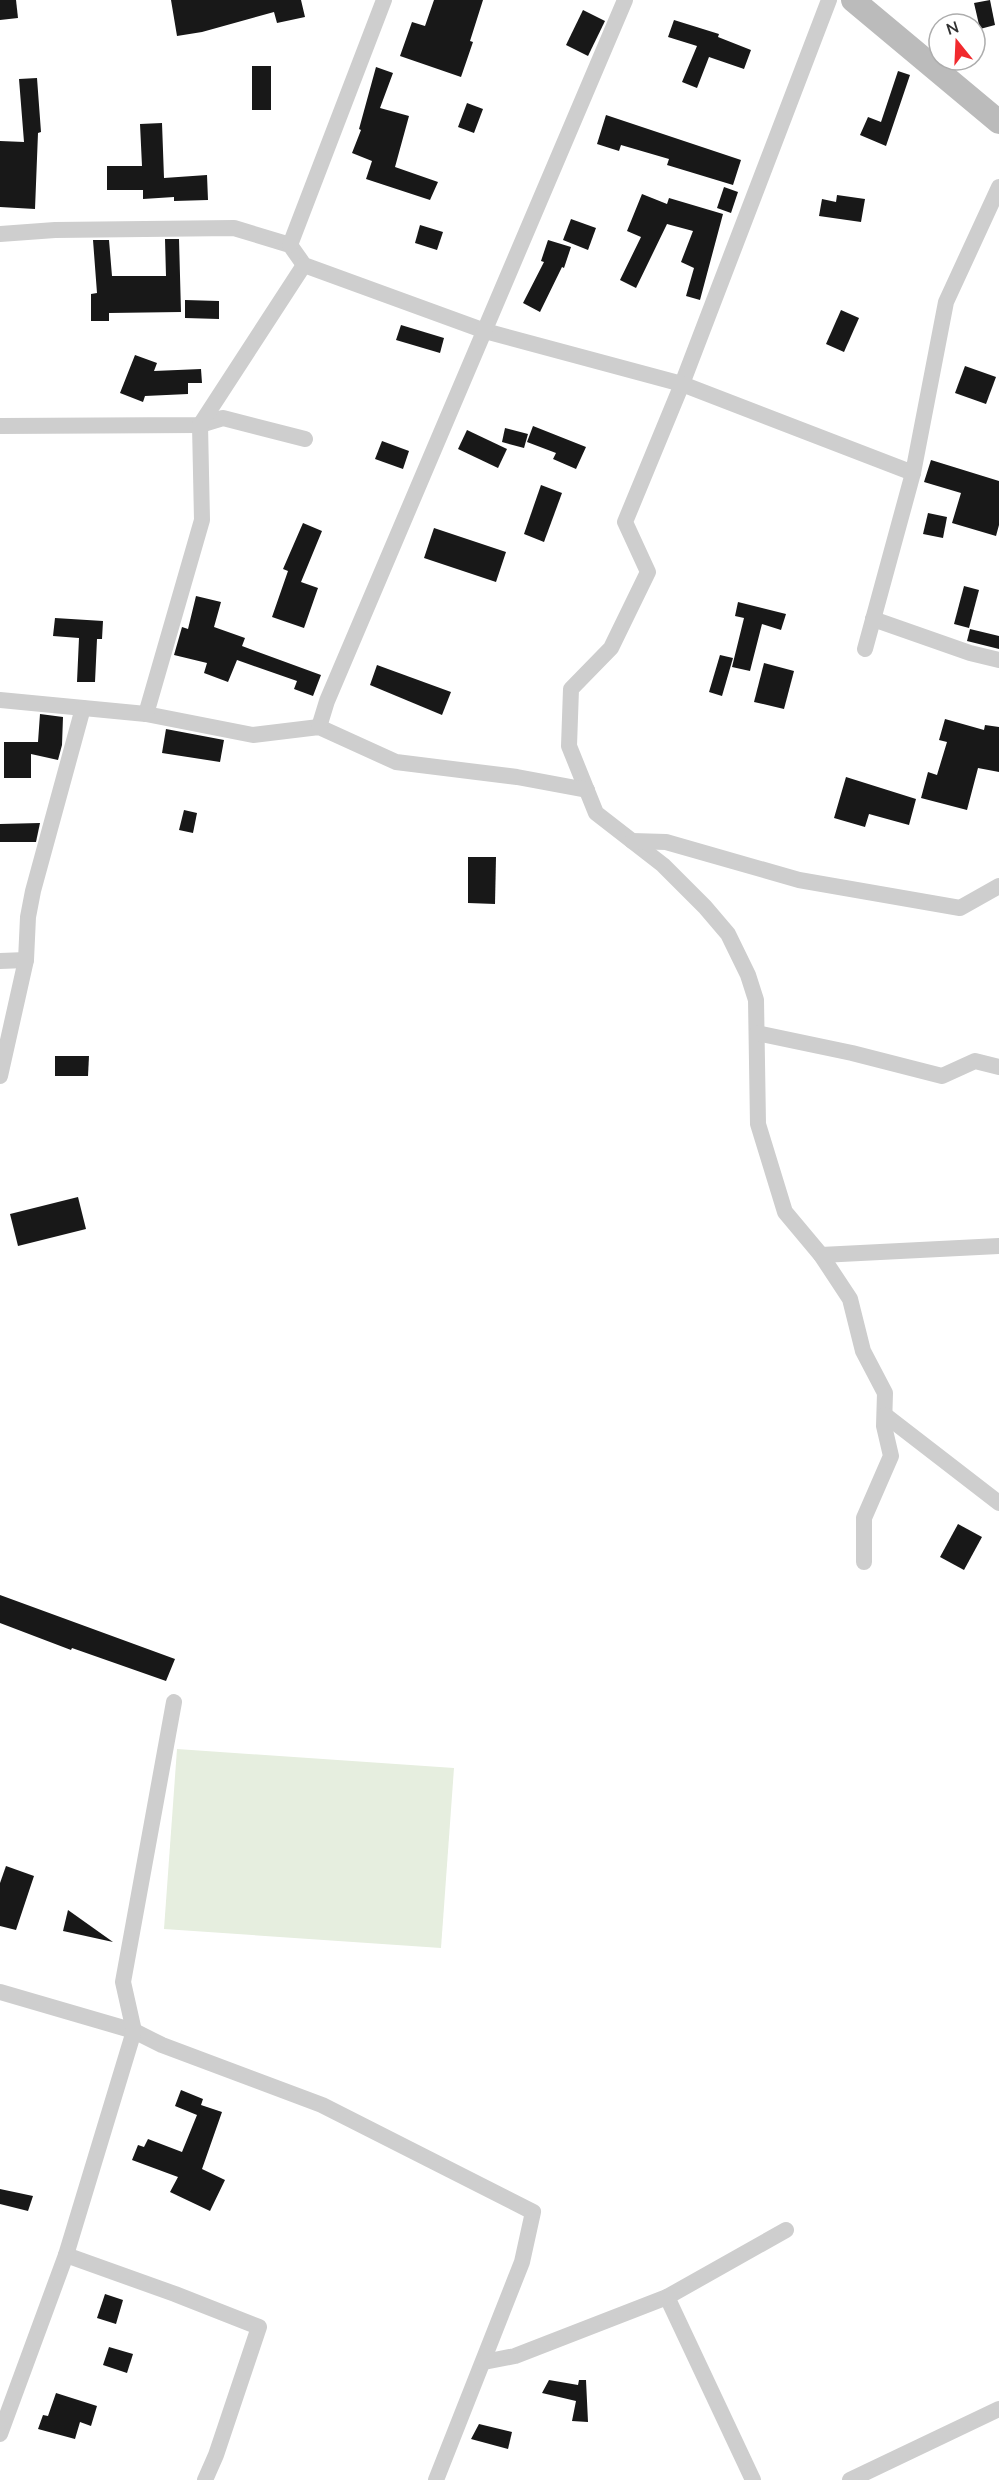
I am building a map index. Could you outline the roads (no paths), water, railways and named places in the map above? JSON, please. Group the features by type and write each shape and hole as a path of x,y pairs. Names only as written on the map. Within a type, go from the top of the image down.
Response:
{"street":[{"path":"290,244 384,0"},
{"path":"319,727 327,701 625,0"},
{"path":"829,0 682,384 625,522 648,573 611,648 572,689 569,746 596,813 663,865 705,907 728,934 748,975 756,1000 759,1124 785,1212 821,1255 850,1299 863,1351 885,1393 884,1426 891,1456 864,1518 864,1562"},
{"path":"853,0 999,122"},
{"path":"865,649 913,473 946,302 999,187"},
{"path":"0,234 55,230 234,228 290,244 304,265 484,331 682,384 913,473"},
{"path":"146,714 202,520 200,425 304,265"},
{"path":"0,426 200,425 223,418 305,439"},
{"path":"873,619 970,653 999,660"},
{"path":"0,700 146,714 253,735 319,727 396,762 517,777 587,790"},
{"path":"0,1076 26,960 28,917 33,891 83,708"},
{"path":"632,841 666,842 799,880 960,908 999,886"},
{"path":"0,961 26,960"},
{"path":"757,1033 852,1053 942,1076 975,1061 999,1067"},
{"path":"821,1255 999,1246"},
{"path":"885,1415 999,1503"},
{"path":"1,2430 66,2255 134,2031 123,1982 174,1702"},
{"path":"0,1992 134,2031 162,2044 322,2105 533,2211 522,2262 436,2480"},
{"path":"484,2362 515,2356 668,2297 786,2230"},
{"path":"66,2255 175,2294 259,2328 216,2455 205,2480"},
{"path":"668,2297 753,2480"},
{"path":"850,2480 999,2409"}]}
